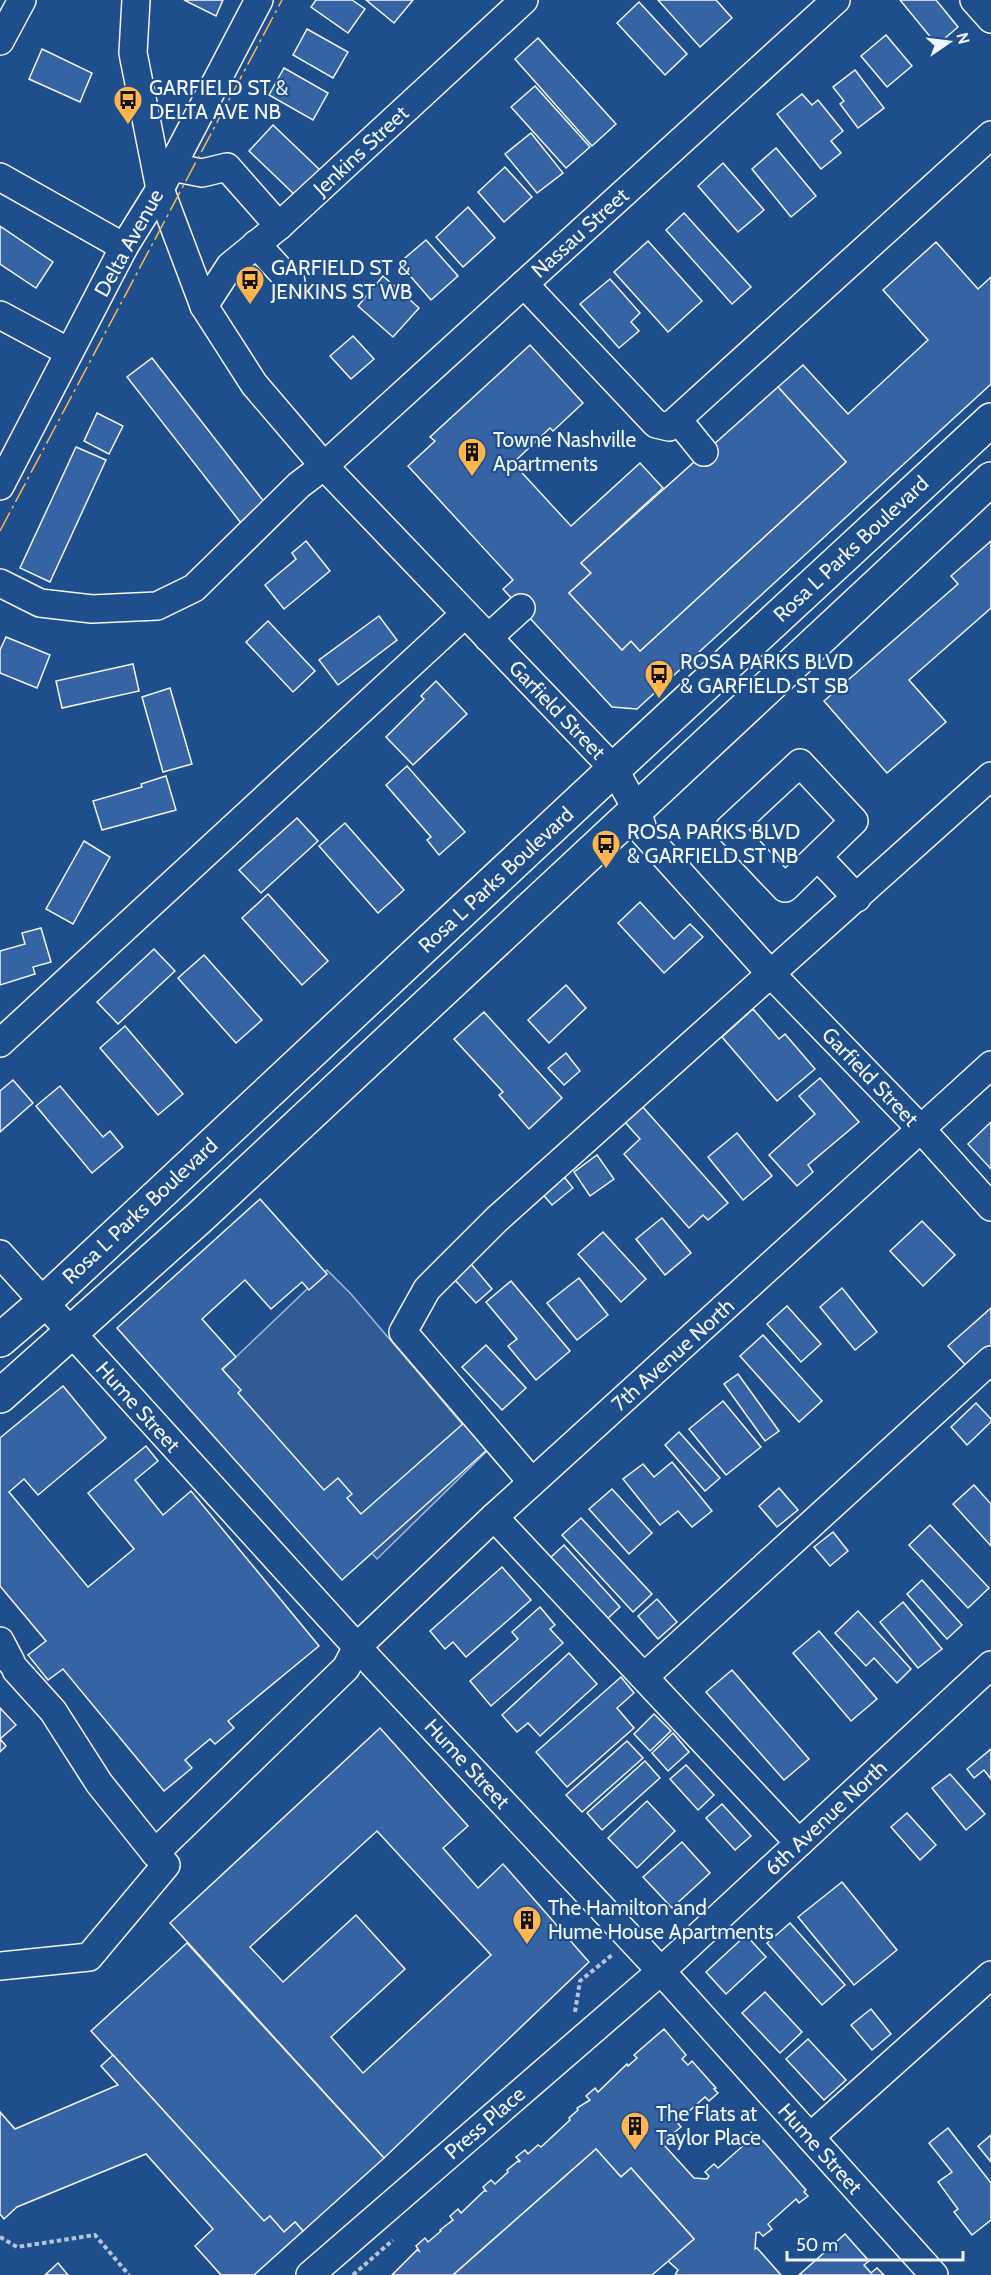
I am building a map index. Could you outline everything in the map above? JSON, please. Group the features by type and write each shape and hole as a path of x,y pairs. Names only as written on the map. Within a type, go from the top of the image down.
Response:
{"main road":[{"name":"Rosa L Parks Boulevard","path":"0,1340 43,1303 991,420"},
{"name":"Rosa L Parks Boulevard","path":"0,1396 200,1217 991,479"}],"street":[{"path":"0,42 22,0"},
{"name":"Garfield Street","path":"136,0 134,53 165,178 204,306 254,384 324,466 614,769 637,810 644,833 770,973 921,1129 991,1207"},
{"name":"Delta Avenue","path":"0,486 124,247 165,178 258,0"},
{"name":"Jenkins Street","path":"204,306 230,266 279,226 524,0"},
{"name":"Nassau Street","path":"0,582 40,603 92,609 157,606 194,588 299,485 324,466 836,0"},
{"path":"974,0 991,19"},
{"path":"524,284 656,424 669,427 991,135"},
{"path":"165,178 226,167 279,226"},
{"path":"0,177 124,247"},
{"path":"256,244 291,282"},
{"path":"0,315 69,352"},
{"path":"678,420 704,452"},
{"path":"488,638 521,608"},
{"path":"0,1043 465,614"},
{"path":"800,764 854,821 818,857 785,888 729,829 800,764"},
{"path":"532,1482 403,1332 427,1289 497,1219 991,776"},
{"path":"818,857 857,898"},
{"name":"7th Avenue North","path":"155,1853 346,1668 357,1647 494,1517 991,1065"},
{"name":"Hume Street","path":"0,1254 357,1647 661,1971 934,2275"},
{"path":"644,1677 991,1360"},
{"path":"494,1517 799,1843"},
{"path":"0,1966 89,1957 166,1865 99,1783 53,1711 9,1658"},
{"name":"6th Avenue North","path":"661,1971 991,1665"},
{"name":"Press Place","path":"310,2275 661,1971"},
{"path":"810,2137 991,1975"}],"path":[{"path":"0,2237 17,2247 95,2235 129,2275"}],"shaded area":[{"path":"327,1270 351,1294 486,1452 377,1559 216,1376"}],"building":[{"path":"184,0 223,0 216,16"},
{"path":"316,0 352,0 365,9 348,33 311,7"},
{"path":"366,0 413,0 394,23"},
{"path":"658,0 716,0 732,18 700,47"},
{"path":"900,0 936,0 958,27 937,45"},
{"path":"639,2 687,54 665,75 617,23"},
{"path":"307,29 348,52 333,78 293,55"},
{"path":"886,35 912,66 887,87 861,56"},
{"path":"538,38 616,124 592,146 515,59"},
{"path":"42,49 92,73 80,102 29,79"},
{"path":"284,68 328,93 313,120 269,95"},
{"path":"855,70 884,108 858,128 840,104 844,101 833,87"},
{"path":"535,86 590,147 566,168 511,107"},
{"path":"802,94 812,105 818,100 843,131 831,141 841,153 821,169 777,114"},
{"path":"273,125 321,171 296,196 249,151"},
{"path":"531,133 563,173 537,193 505,154"},
{"path":"776,148 816,196 791,217 752,169"},
{"path":"723,163 764,210 738,232 698,186"},
{"path":"505,167 532,197 504,222 478,192"},
{"path":"468,207 495,238 463,267 436,237"},
{"path":"684,213 751,287 732,304 666,230"},
{"path":"0,226 53,262 36,288 0,264"},
{"path":"426,240 458,276 431,300 399,263"},
{"path":"648,241 702,301 668,332 614,272"},
{"name":"Towne Nashville Apartments","path":"936,242 978,289 991,277 991,384 637,709 612,707 503,589 513,580 408,466 435,441 430,437 530,345 583,403 553,431 550,428 513,463 571,526 640,463 663,488 581,563 591,573 569,593 622,650 631,641 640,651 846,462 778,387 803,365 848,414 928,340 883,290"},
{"path":"383,276 419,308 393,337 358,306"},
{"path":"610,279 640,313 631,322 639,331 619,348 580,304"},
{"path":"353,336 374,359 351,379 330,356"},
{"path":"152,358 265,503 241,523 127,377"},
{"path":"778,387 846,462 640,651 631,641 622,650 569,593 591,573 581,563"},
{"path":"97,413 123,426 109,454 84,441"},
{"path":"76,447 106,460 50,582 20,568"},
{"path":"306,541 330,571 284,609 265,585 296,559 292,553"},
{"path":"991,541 991,608 909,680 946,722 887,773 824,701 958,584 951,576"},
{"path":"379,616 397,640 338,685 319,660"},
{"path":"268,621 315,671 293,692 246,642"},
{"path":"6,637 50,655 37,688 0,673 0,650"},
{"path":"133,664 139,691 62,708 56,681"},
{"path":"436,681 467,714 413,765 386,737 424,699 421,696"},
{"path":"170,688 192,764 163,772 142,697"},
{"path":"407,766 465,832 439,855 427,840 431,837 386,785"},
{"path":"166,776 176,810 102,830 93,801 142,787 141,784"},
{"path":"297,818 318,841 261,893 239,870"},
{"path":"345,823 404,890 378,913 319,846"},
{"path":"84,841 110,857 73,924 46,909"},
{"path":"268,894 328,961 302,985 242,918"},
{"path":"640,902 674,939 690,924 703,937 664,973 618,923"},
{"path":"41,928 51,962 33,967 35,974 0,985 0,951 25,944 22,933"},
{"path":"154,949 175,971 118,1024 97,1002"},
{"path":"204,955 262,1020 236,1043 178,978"},
{"path":"566,985 586,1008 549,1043 528,1020"},
{"path":"753,1009 779,1039 785,1034 815,1069 777,1101 722,1037"},
{"path":"484,1012 562,1098 529,1129 499,1095 503,1092 454,1039"},
{"path":"125,1026 183,1094 158,1115 100,1048"},
{"path":"566,1053 580,1071 564,1085 548,1068"},
{"path":"820,1078 859,1122 808,1165 813,1172 797,1186 769,1155 815,1114 799,1096"},
{"path":"13,1080 33,1103 0,1132 0,1091"},
{"path":"60,1086 103,1137 110,1131 123,1147 92,1173 36,1106"},
{"path":"641,1105 728,1203 708,1220 703,1215 689,1228 624,1154 640,1139 623,1120"},
{"path":"991,1122 991,1169 968,1144"},
{"path":"737,1133 772,1176 743,1200 708,1157"},
{"path":"597,1155 614,1179 590,1196 574,1172"},
{"path":"560,1172 573,1188 552,1205 539,1190"},
{"path":"260,1199 327,1274 309,1290 302,1282 271,1309 245,1280 202,1319 236,1357 222,1369 241,1390 238,1393 324,1490 338,1478 352,1494 347,1498 361,1514 465,1422 488,1449 342,1580 117,1328"},
{"path":"662,1218 691,1253 665,1275 636,1239"},
{"path":"922,1221 955,1255 923,1286 890,1251"},
{"path":"603,1232 646,1279 621,1302 578,1254"},
{"path":"471,1264 492,1289 476,1303 454,1279"},
{"path":"579,1278 608,1315 577,1340 547,1303"},
{"path":"511,1281 570,1351 536,1380 508,1346 517,1339 486,1302"},
{"path":"842,1288 877,1332 855,1350 820,1307"},
{"path":"787,1306 821,1344 801,1362 767,1324"},
{"path":"991,1308 991,1348 968,1368 948,1346"},
{"path":"763,1335 822,1401 799,1422 740,1356"},
{"path":"486,1345 526,1388 502,1410 462,1367"},
{"path":"738,1374 779,1431 765,1441 724,1384"},
{"path":"63,1386 106,1438 38,1495 24,1479 9,1492 88,1587 134,1549 88,1493 146,1446 158,1461 135,1480 163,1515 191,1491 319,1646 228,1721 234,1728 215,1744 210,1739 185,1760 192,1768 164,1791 63,1669 48,1680 28,1655 46,1641 0,1586 0,1438"},
{"path":"723,1401 761,1447 726,1475 689,1429"},
{"path":"976,1403 991,1419 991,1422 967,1445 951,1427"},
{"path":"679,1432 720,1478 705,1491 665,1445"},
{"path":"672,1462 712,1511 692,1527 678,1511 660,1525 623,1479 643,1464 654,1477"},
{"path":"974,1485 991,1504 991,1546 953,1504"},
{"path":"779,1488 798,1510 777,1527 759,1506"},
{"path":"612,1489 652,1533 629,1554 589,1509"},
{"path":"581,1518 652,1594 633,1612 562,1535"},
{"path":"930,1525 989,1588 968,1608 909,1545"},
{"path":"833,1532 848,1551 830,1566 814,1547"},
{"path":"564,1545 620,1607 606,1620 550,1558"},
{"path":"502,1567 531,1600 466,1657 453,1642 445,1649 430,1631"},
{"path":"922,1580 962,1625 947,1639 907,1594"},
{"path":"657,1599 677,1622 658,1639 638,1616"},
{"path":"903,1602 942,1649 918,1668 880,1622"},
{"path":"540,1607 555,1625 550,1629 563,1643 491,1706 470,1681 518,1639 512,1632"},
{"path":"858,1611 911,1669 897,1683 874,1658 866,1666 835,1633"},
{"path":"819,1631 877,1699 851,1721 793,1653"},
{"path":"569,1653 597,1684 540,1736 528,1723 517,1732 502,1715"},
{"path":"732,1670 809,1759 784,1780 706,1692"},
{"path":"621,1677 634,1693 617,1708 634,1728 567,1787 536,1752"},
{"path":"0,1708 16,1725 0,1739"},
{"path":"654,1714 671,1731 650,1751 634,1734"},
{"name":"The Hamilton and Hume House Apartments","path":"380,1728 468,1826 443,1848 478,1888 503,1864 589,1962 384,2158 170,1923","holes":["377,1831 491,1955 363,2073 331,2037 405,1969 356,1915 283,1982 250,1947"]},
{"path":"673,1733 689,1752 668,1771 652,1753"},
{"path":"0,1739 6,1746 0,1752"},
{"path":"627,1741 643,1758 582,1812 566,1795"},
{"path":"991,1749 991,1779 984,1770 974,1778 967,1769"},
{"path":"645,1761 660,1778 602,1830 587,1813"},
{"path":"686,1765 714,1795 698,1810 670,1779"},
{"path":"950,1774 985,1814 966,1830 932,1788"},
{"path":"647,1801 675,1831 637,1868 608,1838"},
{"path":"722,1804 751,1836 735,1850 706,1818"},
{"path":"907,1813 936,1845 920,1860 891,1827"},
{"path":"682,1842 710,1873 672,1908 643,1877"},
{"path":"842,1882 897,1950 854,1985 798,1917"},
{"path":"790,1923 845,1985 822,2005 767,1943"},
{"path":"746,1935 766,1957 726,1994 706,1972"},
{"path":"187,1943 384,2158 303,2231 295,2222 284,2232 270,2216 264,2221 91,2031"},
{"path":"765,1992 802,2032 780,2053 742,2013"},
{"path":"871,2009 891,2034 872,2050 851,2025"},
{"name":"The Flats at Taylor Place","path":"664,2029 686,2055 682,2059 688,2065 692,2061 718,2093 709,2101 705,2097 677,2122 681,2127 671,2135 666,2130 664,2145 694,2178 707,2179 709,2176 705,2172 714,2164 718,2168 746,2143 742,2139 751,2132 755,2136 757,2134 806,2190 804,2192 808,2196 799,2203 796,2199 768,2224 772,2229 763,2236 759,2232 756,2233 755,2249 757,2248 781,2275 675,2275 678,2270 668,2261 694,2239 631,2168 621,2177 596,2149 453,2275 392,2275 417,2250 419,2251 416,2246 425,2238 428,2242 441,2231 453,2220 450,2216 458,2209 461,2213 486,2191 483,2187 491,2180 495,2184 508,2172 507,2170 520,2161 516,2157 525,2150 528,2154 538,2145 541,2147 570,2120 569,2118 578,2110 577,2108 590,2100 586,2096 595,2088 598,2092 627,2064 628,2066 637,2058 634,2055"},
{"path":"808,2039 846,2080 824,2100 786,2059"},
{"path":"113,2055 264,2221 270,2216 284,2232 295,2222 303,2231 254,2275 221,2275 195,2246 213,2229 146,2154 17,2207 4,2219 0,2214 0,2112 15,2129 118,2085 101,2066"},
{"path":"948,2128 991,2183 991,2220 972,2235 954,2212 958,2209 938,2182 952,2172 929,2143"},
{"path":"991,2135 991,2162 978,2146"},
{"path":"596,2149 621,2177 631,2168 694,2239 652,2275 453,2275"},
{"path":"845,2234 869,2261 864,2265 871,2273 877,2268 884,2275 799,2275"},
{"path":"58,2263 68,2275 45,2275"}],"power":[{"path":"0,531 282,0"}],"place":[{"name":"GARFIELD ST & DELTA AVE NB","path":"128,126"},
{"name":"GARFIELD ST & JENKINS ST WB","path":"250,306"},
{"name":"Towne Nashville Apartments","path":"472,478"},
{"name":"ROSA PARKS BLVD & GARFIELD ST SB","path":"659,700"},
{"name":"ROSA PARKS BLVD & GARFIELD ST NB","path":"606,870"},
{"name":"The Hamilton and Hume House Apartments","path":"527,1946"},
{"name":"The Flats at Taylor Place","path":"635,2152"}]}
